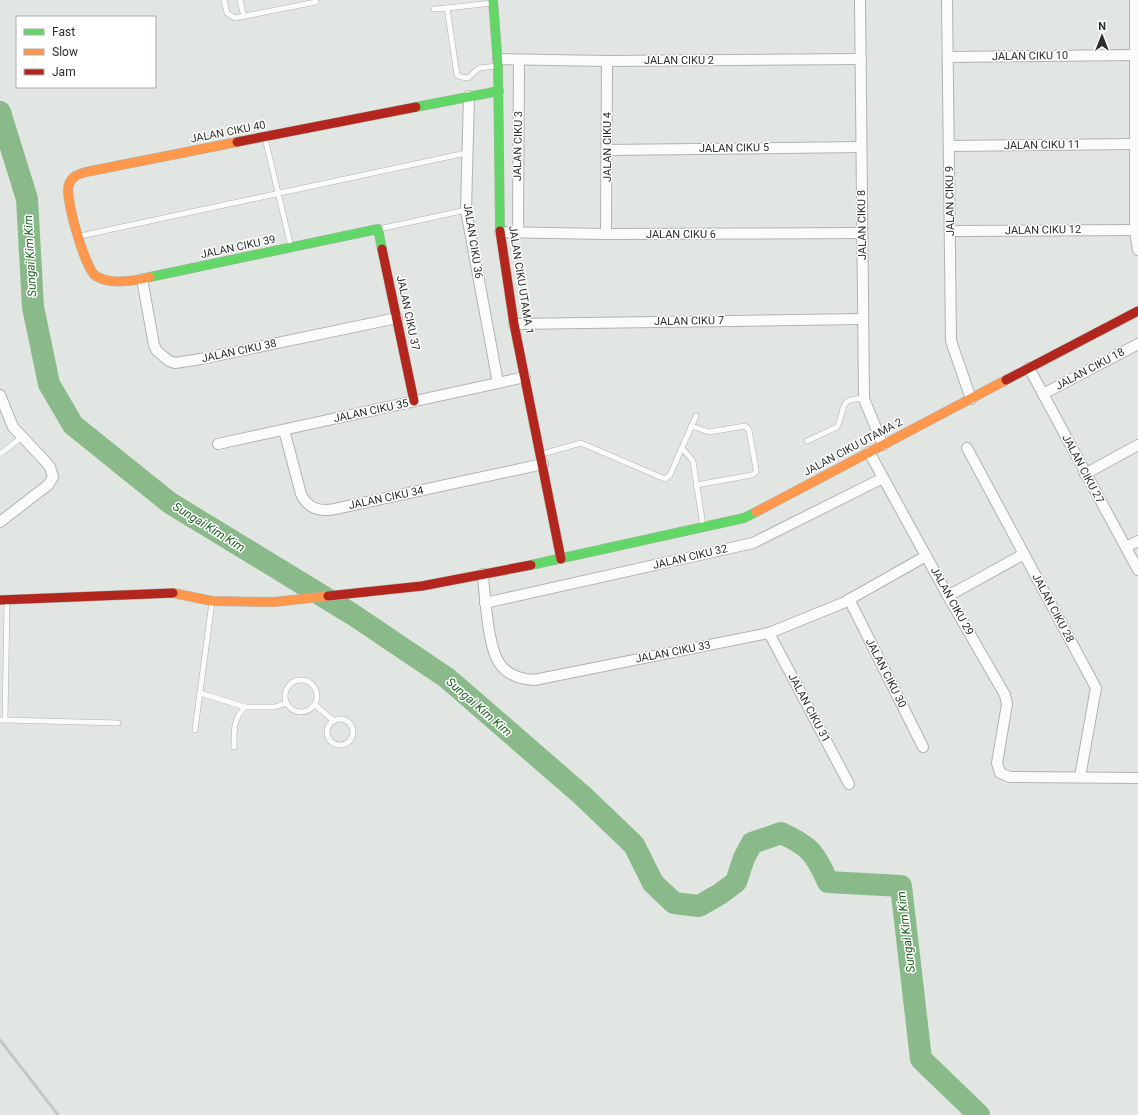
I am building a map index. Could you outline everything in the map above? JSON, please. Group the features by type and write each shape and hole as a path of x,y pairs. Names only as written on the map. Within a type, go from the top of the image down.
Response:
{"street":[{"name":"JALAN CIKU 8","path":"860,0 864,400 883,445"},
{"name":"JALAN CIKU 9","path":"947,0 952,343 971,399"},
{"path":"1135,0 1135,230 1138,250"},
{"name":"JALAN CIKU UTAMA 1","path":"493,1 499,91 500,232 514,324 561,559"},
{"name":"JALAN CIKU 10","path":"948,57 1135,55"},
{"name":"JALAN CIKU 2","path":"498,63 519,60 607,61 861,59"},
{"name":"JALAN CIKU 3","path":"518,233 519,60"},
{"name":"JALAN CIKU 4","path":"606,234 607,61"},
{"name":"JALAN CIKU 40","path":"101,279 90,270 79,236 69,194 68,186 72,178 77,174 499,91"},
{"name":"JALAN CIKU 36","path":"469,96 466,153 466,210 498,383"},
{"name":"JALAN CIKU 11","path":"949,146 1135,144"},
{"name":"JALAN CIKU 5","path":"607,150 862,147"},
{"name":"JALAN CIKU 39","path":"101,279 142,279 378,229"},
{"name":"JALAN CIKU 37","path":"378,229 414,401"},
{"name":"JALAN CIKU 12","path":"951,231 1135,230"},
{"name":"JALAN CIKU 6","path":"500,232 606,234 862,233"},
{"name":"JALAN CIKU 38","path":"142,279 154,345 161,356 175,363 397,318"},
{"name":"JALAN CIKU UTAMA 2","path":"3,600 170,592 212,601 274,602 422,586 561,559 744,518 1138,311"},
{"name":"JALAN CIKU 7","path":"514,324 863,319"},
{"name":"JALAN CIKU 18","path":"1043,394 1138,344"},
{"name":"JALAN CIKU 27","path":"1029,368 1138,570"},
{"name":"JALAN CIKU 35","path":"218,444 525,377"},
{"path":"0,395 12,424 45,461 52,472 51,482 0,522"},
{"name":"JALAN CIKU 34","path":"284,430 301,494 306,503 320,510 335,509 542,459"},
{"path":"1085,474 1138,445"},
{"name":"JALAN CIKU 28","path":"967,448 1096,688 1080,777"},
{"name":"JALAN CIKU 29","path":"870,452 948,596 1006,698 1007,704 997,756 997,768 1005,776 1080,777"},
{"name":"JALAN CIKU 32","path":"485,603 753,543 883,478"},
{"path":"1126,547 1138,541"},
{"path":"948,596 1024,554"},
{"name":"JALAN CIKU 33","path":"483,574 485,603 491,641 496,659 509,673 527,679 540,679 769,633 849,599 926,556"},
{"name":"JALAN CIKU 30","path":"849,599 923,747"},
{"name":"JALAN CIKU 31","path":"769,633 848,784"},
{"path":"1080,777 1138,778"}],"lane":[{"path":"224,0 227,13 231,16 244,17 316,2"},
{"path":"240,0 244,17"},
{"path":"434,10 493,1"},
{"path":"447,8 457,75 468,78 482,67 498,63"},
{"path":"265,137 291,248"},
{"path":"79,236 466,153"},
{"path":"378,229 466,210"},
{"path":"807,441 837,427 844,404 847,401 852,399 864,400"},
{"path":"542,459 583,444 665,479 670,475 696,416"},
{"path":"691,426 710,432 745,426 749,430 756,469 756,472 752,475 696,486"},
{"path":"0,454 22,437"},
{"path":"682,448 693,461 703,527"},
{"path":"3,600 3,720 118,723"},
{"path":"195,730 212,601"},
{"path":"302,679 310,682 316,689 318,697 315,705 308,711 300,712 292,710 286,703 285,695 287,687 294,681 302,679"},
{"path":"200,692 245,707 275,707 286,703"},
{"path":"315,705 334,721"},
{"path":"234,746 234,723 238,714 245,707"},
{"path":"341,719 347,722 351,727 353,733 346,744 339,745 332,743 328,738 327,731 329,725 334,721 341,719"}],"waterway":[{"name":"Sungai Kim Kim","path":"0,112 27,199 33,307 49,384 73,425 170,503 352,614 447,678 583,796 634,845 653,883 674,903 699,906 720,894 736,882 744,858 752,843 781,833 799,842 815,857 828,882 901,886 921,1059 979,1115"}],"railway":[{"path":"0,1040 58,1115"}],"traffic: fast":[{"path":"493,0 498,66 500,231"},
{"path":"416,107 499,91"},
{"path":"150,277 378,229 382,249"},
{"path":"531,565 744,518 756,512"}],"traffic: slow":[{"path":"150,277 130,281 108,281 96,276 91,271 81,247 72,217 68,191 70,181 76,176 86,172 237,142"},
{"path":"756,512 1006,380"},
{"path":"173,593 212,601 274,602 328,596"}],"traffic: jam":[{"path":"237,142 416,107"},
{"path":"500,231 514,324 561,559"},
{"path":"382,249 414,401"},
{"path":"1006,380 1138,311"},
{"path":"328,596 422,586 531,565"},
{"path":"0,600 173,593"}]}
